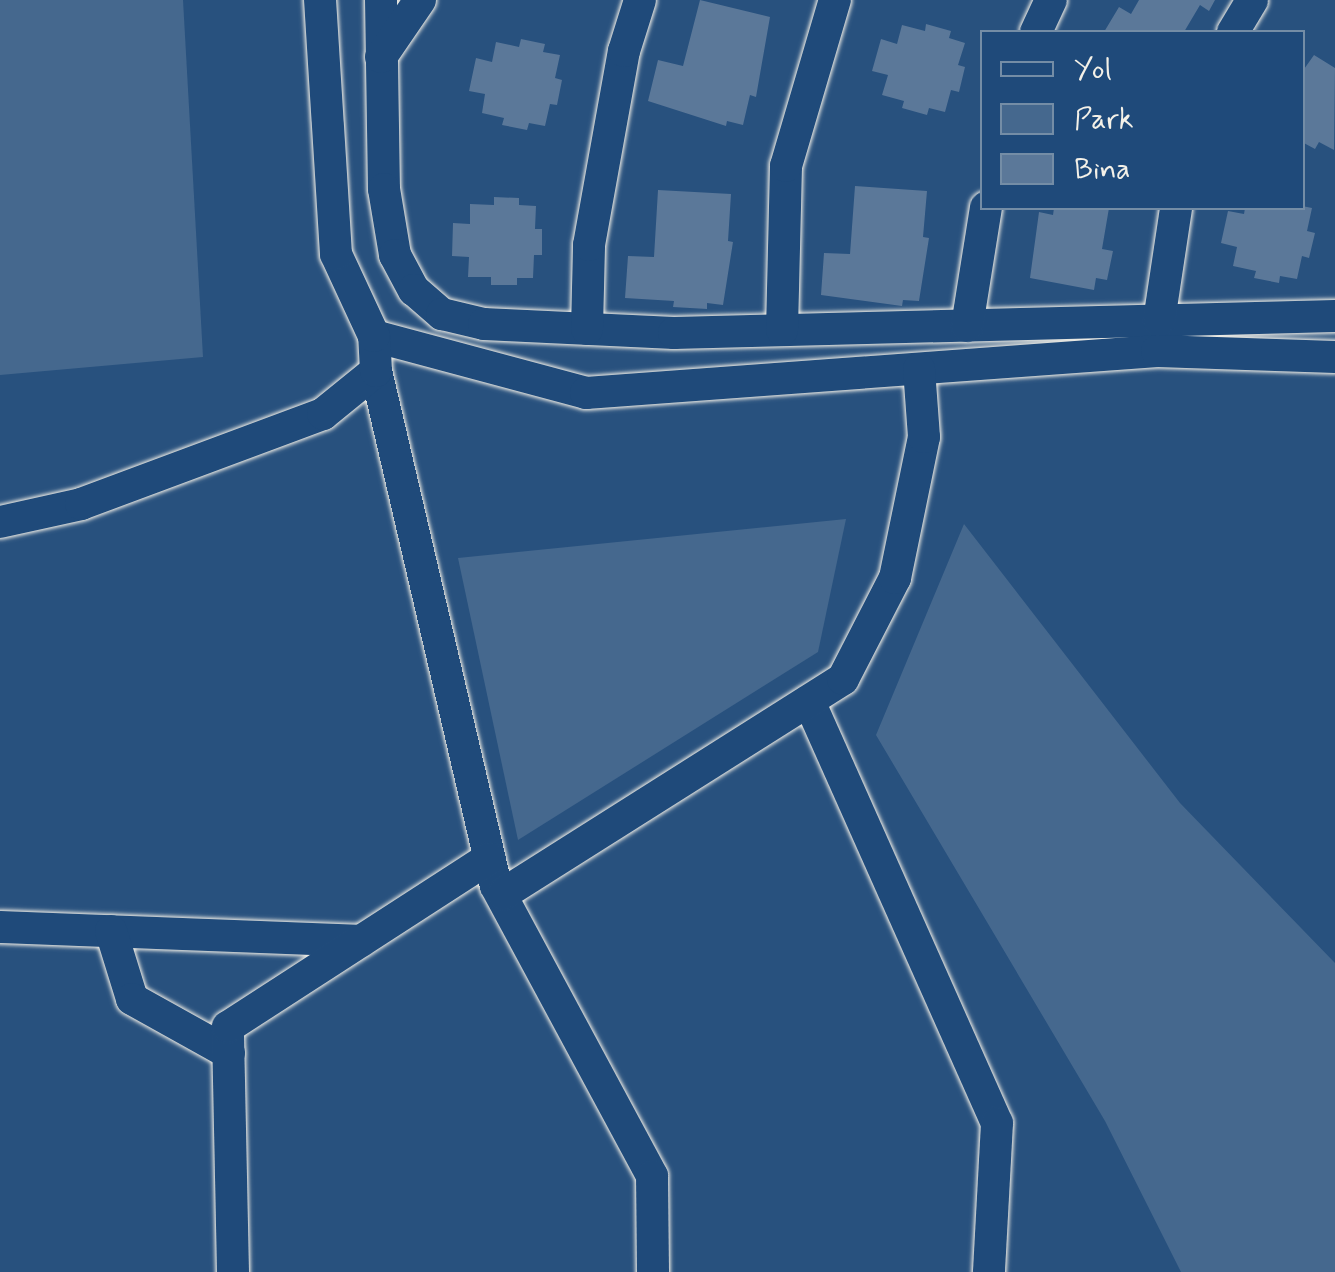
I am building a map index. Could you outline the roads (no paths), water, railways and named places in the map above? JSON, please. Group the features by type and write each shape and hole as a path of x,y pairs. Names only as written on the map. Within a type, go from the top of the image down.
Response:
{"street":[{"path":"320,0 336,254 374,336 376,371 489,858 503,894 652,1176 653,1272"},
{"path":"381,0 384,189 395,255 414,290 442,314 484,324 587,329 782,330 1335,316"},
{"path":"382,57 420,0"},
{"path":"587,329 589,246 624,51 640,0"},
{"path":"782,330 786,166 835,0"},
{"path":"1037,30 1050,0"},
{"path":"1234,30 1252,0"},
{"path":"967,326 986,210"},
{"path":"1159,321 1176,210"},
{"path":"374,336 586,393 1157,352 1335,357"},
{"path":"503,894 843,680 895,578 924,437 919,369"},
{"path":"0,522 80,504 323,414 376,371"},
{"path":"809,701 997,1123 989,1272"},
{"path":"234,1272 228,1027 489,858"},
{"path":"0,927 361,941"},
{"path":"111,931 132,998 229,1053"}]}
